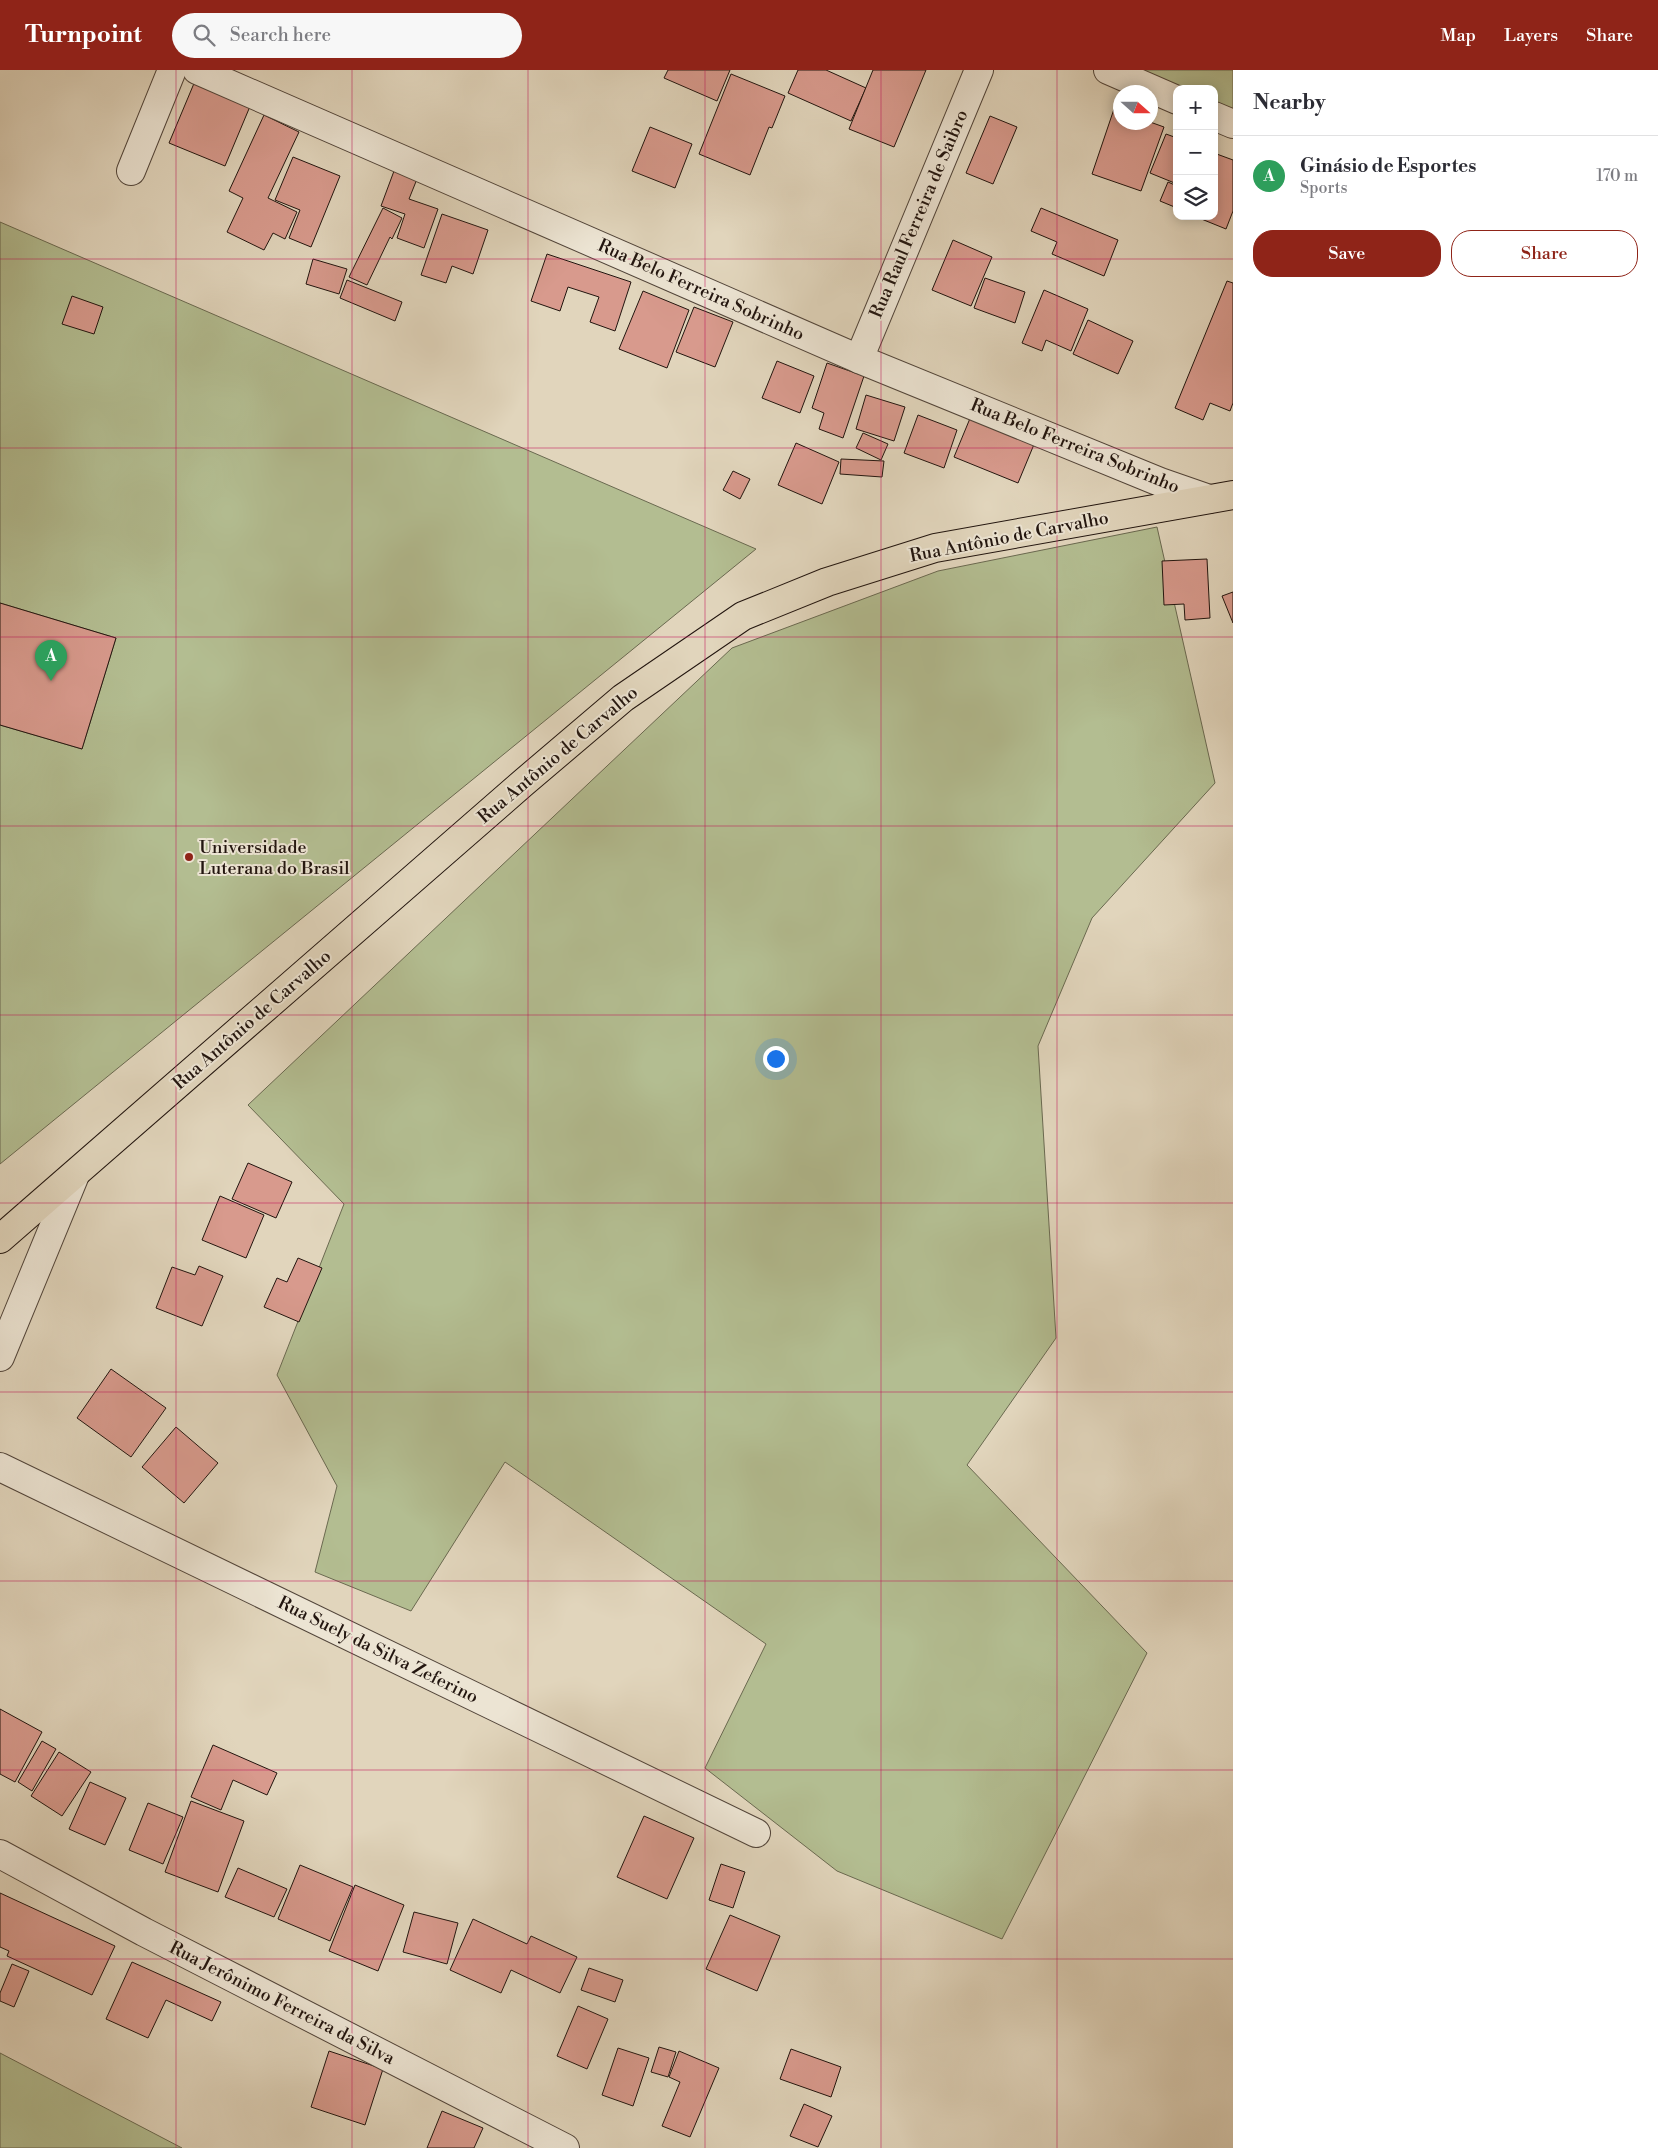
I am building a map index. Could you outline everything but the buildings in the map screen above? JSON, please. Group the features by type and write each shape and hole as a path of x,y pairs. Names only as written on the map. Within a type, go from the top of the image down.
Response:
{"main road":[{"name":"Rua Antônio de Carvalho","path":"0,1239 623,698 743,616 828,582 935,548 1221,497"}],"street":[{"path":"131,171 172,70"},
{"name":"Rua Belo Ferreira Sobrinho","path":"197,70 859,358 1160,482 1221,497"},
{"name":"Rua Raul Ferreira de Saibro","path":"859,358 979,70"},
{"path":"1108,70 1173,98"},
{"path":"1218,118 1233,124"},
{"path":"0,1357 75,1175"},
{"name":"Rua Suely da Silva Zeferino","path":"0,1467 756,1833"},
{"name":"Rua Jerônimo Ferreira da Silva","path":"0,1854 144,1932 566,2148"}],"green space":[{"path":"1135,70 1233,70 1233,111 1218,105 1218,85 1173,86"},
{"name":"Universidade Luterana do Brasil","path":"0,222 756,549 0,1164 0,725 82,749 116,638 0,603"},
{"path":"1157,527 1215,783 1092,918 1038,1046 1056,1338 967,1465 1147,1653 1002,1939 837,1871 705,1768 766,1644 505,1462 411,1611 315,1572 337,1486 277,1375 344,1204 248,1105 732,648 938,571"},
{"path":"0,2053 182,2148 0,2148"}],"place":[{"name":"Ginásio de Esportes","path":"51,681"},
{"name":"Universidade Luterana do Brasil","path":"189,857"}]}
